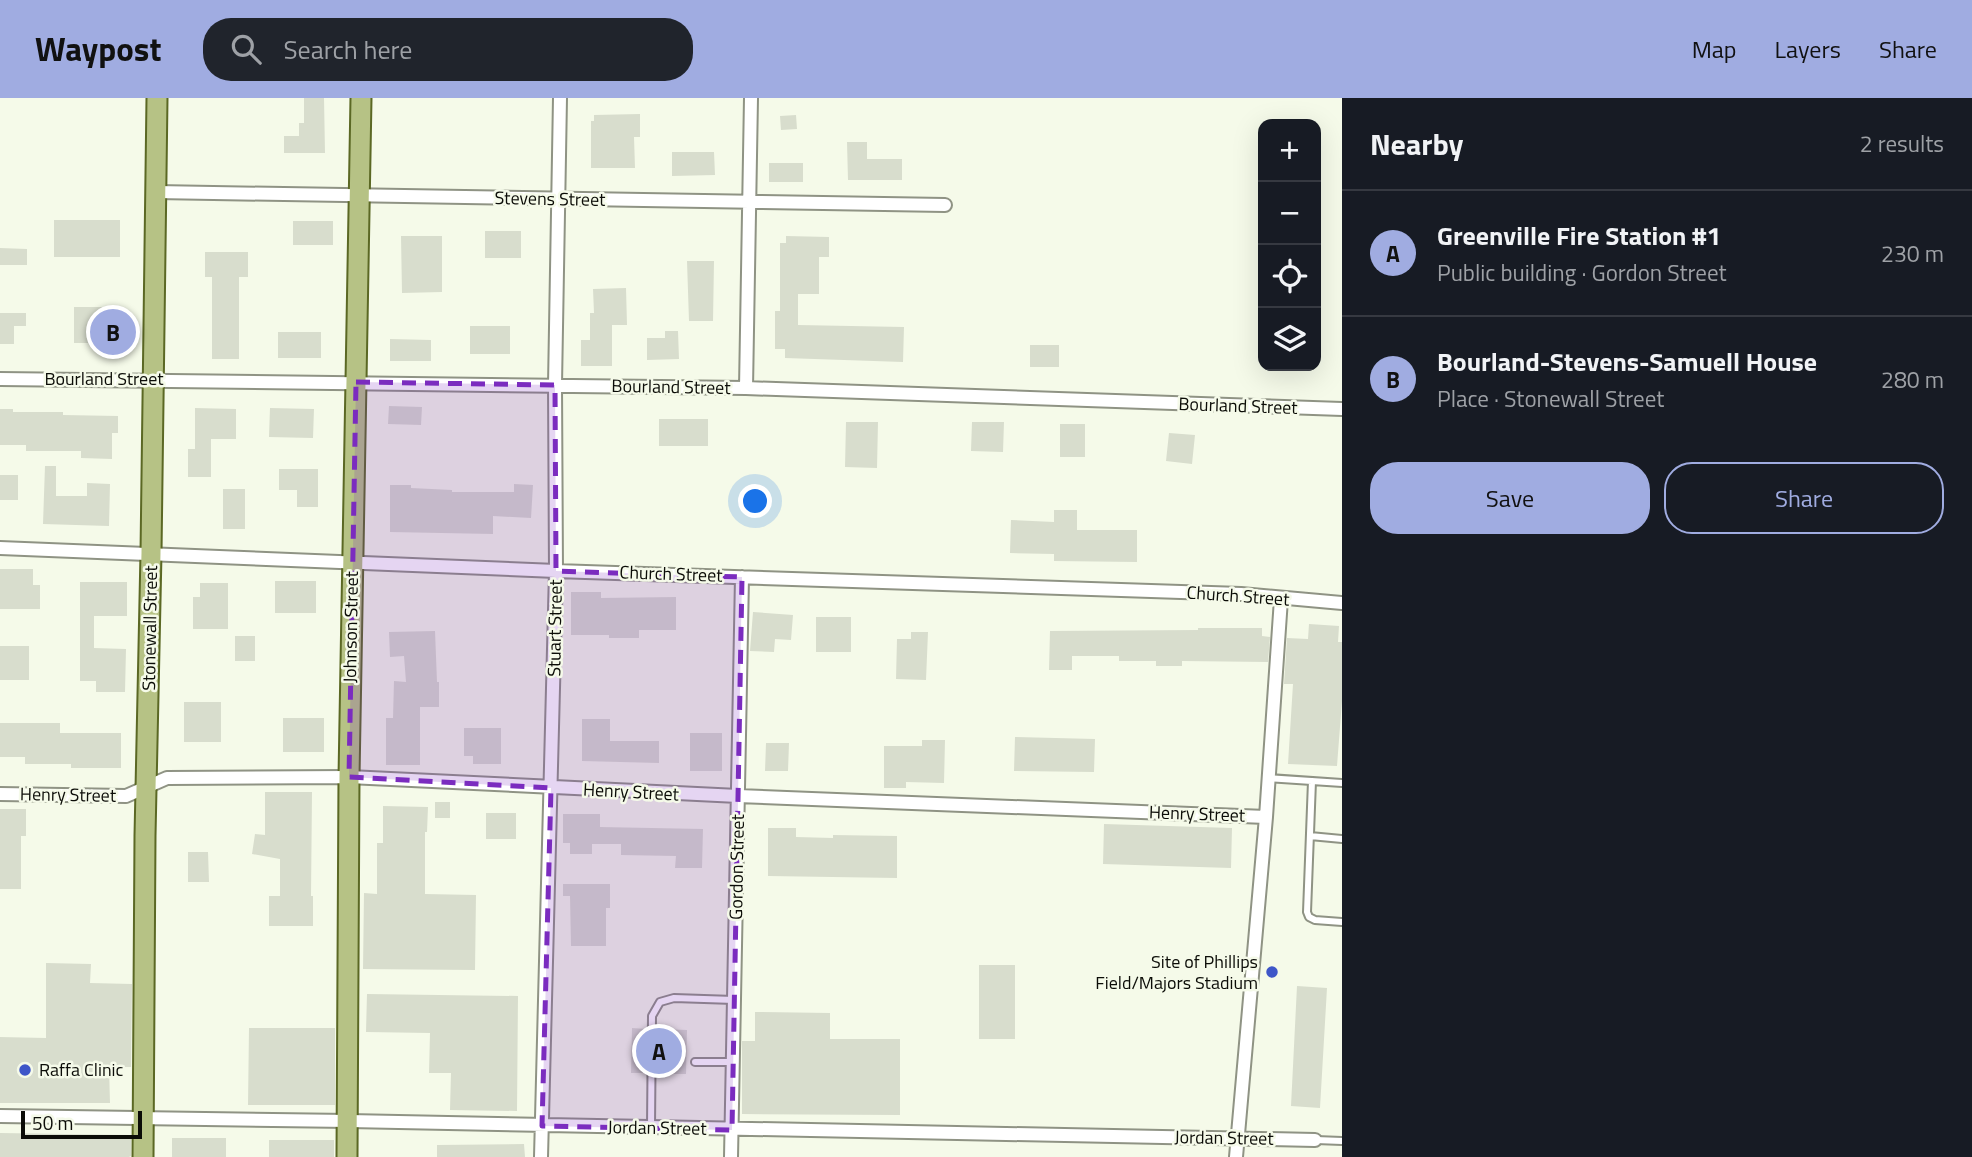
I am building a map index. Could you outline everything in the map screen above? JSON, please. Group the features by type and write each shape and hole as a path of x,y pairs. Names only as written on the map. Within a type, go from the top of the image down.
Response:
{"main road":[{"name":"Stonewall Street","path":"143,1157 157,98"},
{"name":"Johnson Street","path":"347,1157 349,778 361,98"}],"street":[{"name":"Stuart Street","path":"541,1157 556,571 555,385 559,98"},
{"path":"746,388 751,98"},
{"name":"Stevens Street","path":"156,192 944,205"},
{"name":"Bourland Street","path":"0,379 746,388 1342,409"},
{"name":"Church Street","path":"0,548 556,571 1241,594 1342,603"},
{"name":"Gordon Street","path":"731,1157 742,576"},
{"path":"1236,1157 1266,817 1281,599"},
{"name":"Henry Street","path":"0,793 126,796 167,778 349,778 1266,817"},
{"name":"Jordan Street","path":"0,1116 1315,1140"}],"lane":[{"path":"1268,778 1342,783"},
{"path":"1312,781 1307,912 1309,917 1315,920 1342,922"},
{"path":"1310,836 1342,839"},
{"path":"651,1128 652,1016 660,1002 674,998 734,1000"},
{"path":"695,1062 733,1062"},
{"path":"1315,1140 1342,1141"}],"highlighted area":[{"path":"356,382 555,385 556,571 742,577 732,1130 542,1126 551,788 349,777"}],"building":[{"path":"304,98 324,98 325,153 284,153 284,136 299,136 299,123 304,123"},
{"path":"640,114 640,137 634,137 635,168 591,168 591,121 594,121 594,115"},
{"path":"796,115 797,129 781,130 780,116"},
{"path":"847,142 867,142 867,159 902,159 902,180 848,180"},
{"path":"672,152 714,152 715,175 672,176"},
{"path":"769,163 803,163 803,182 769,182"},
{"path":"54,220 120,220 120,257 54,257"},
{"path":"293,221 333,221 333,245 293,245"},
{"path":"485,231 521,231 521,258 485,258"},
{"path":"401,236 442,236 442,292 402,293"},
{"path":"786,236 829,237 829,257 819,257 819,294 798,294 798,325 904,327 903,362 785,358 785,349 775,349 775,311 780,311 780,243 786,243"},
{"path":"0,248 27,249 27,265 0,265"},
{"path":"205,252 248,252 248,277 239,277 239,359 212,359 212,277 205,277"},
{"path":"687,261 714,261 713,321 689,321"},
{"path":"626,288 627,325 612,325 612,366 581,366 581,340 590,340 590,313 594,313 593,289"},
{"path":"74,307 121,307 121,343 74,343"},
{"path":"0,313 26,313 26,326 14,326 14,344 0,344"},
{"path":"470,326 510,326 510,354 470,354"},
{"path":"665,331 678,331 679,359 647,360 647,338 665,338"},
{"path":"278,332 321,332 321,358 278,358"},
{"path":"390,339 431,340 431,361 390,361"},
{"path":"1030,345 1059,345 1059,367 1030,367"},
{"path":"389,406 422,407 421,425 388,424"},
{"path":"195,408 236,409 236,439 211,439 211,477 188,477 188,449 195,449"},
{"path":"270,408 314,409 313,438 269,437"},
{"path":"0,409 13,409 13,412 63,412 63,415 118,416 118,433 112,433 112,459 81,458 81,451 26,451 26,445 0,445"},
{"path":"659,419 708,419 708,446 659,446"},
{"path":"846,422 878,422 877,468 845,467"},
{"path":"972,422 1004,422 1003,452 971,451"},
{"path":"1060,424 1085,424 1085,457 1060,457"},
{"path":"1169,433 1195,435 1192,464 1166,461"},
{"path":"45,466 56,466 56,496 87,496 87,483 110,484 109,526 43,524"},
{"path":"279,469 318,469 318,507 297,507 297,490 279,490"},
{"path":"0,475 18,475 18,500 0,500"},
{"path":"514,484 533,485 531,518 493,516 493,534 390,532 390,485 411,485 411,488 452,492 514,492"},
{"path":"223,489 245,489 245,529 223,529"},
{"path":"1054,510 1077,510 1077,530 1137,530 1137,562 1054,561 1054,554 1010,553 1011,520 1054,522"},
{"path":"0,569 33,569 33,585 40,585 40,609 0,609"},
{"path":"275,581 316,581 316,613 275,613"},
{"path":"80,582 127,582 127,616 94,616 94,648 126,649 125,692 96,692 96,681 80,681"},
{"path":"200,583 228,583 228,629 193,629 193,597 200,597"},
{"path":"571,592 601,592 601,598 676,597 676,630 639,630 639,638 571,635"},
{"path":"753,612 793,615 791,640 775,639 774,652 750,651"},
{"path":"816,617 851,617 851,652 816,652"},
{"path":"1309,624 1339,626 1338,642 1342,642 1342,701 1337,766 1288,764 1293,684 1284,684 1287,638 1308,639"},
{"path":"1262,628 1262,636 1270,637 1268,662 1182,661 1182,666 1156,666 1156,661 1119,661 1119,656 1072,656 1072,670 1049,670 1050,631"},
{"path":"435,631 439,707 420,707 420,765 386,765 386,718 393,718 394,681 406,682 404,656 390,657 389,632"},
{"path":"911,632 928,632 926,680 896,679 897,639 911,639"},
{"path":"235,636 255,636 255,661 235,661"},
{"path":"0,646 29,646 29,680 0,680"},
{"path":"184,702 221,702 221,742 184,742"},
{"path":"283,718 324,718 324,752 283,752"},
{"path":"582,719 610,719 610,741 659,741 659,763 582,761"},
{"path":"0,723 60,723 60,733 121,733 121,768 25,764 25,757 0,757"},
{"path":"464,728 501,728 501,764 473,764 473,756 464,756"},
{"path":"690,733 722,733 722,771 690,771"},
{"path":"1015,737 1095,739 1094,772 1014,771"},
{"path":"922,740 945,740 944,783 906,782 906,788 884,788 884,746 922,746"},
{"path":"766,743 789,743 788,771 765,771"},
{"path":"265,792 312,792 313,926 269,926 269,896 280,896 280,859 252,854 255,834 265,835"},
{"path":"435,802 450,802 450,818 435,818"},
{"path":"383,806 428,807 425,832 425,894 476,895 475,970 363,969 364,893 377,894 377,843 383,843"},
{"path":"0,809 26,809 26,836 21,836 21,889 0,889"},
{"path":"486,813 516,813 516,839 486,839"},
{"path":"563,814 600,814 600,827 703,829 702,868 675,868 676,856 621,855 621,844 592,844 592,854 570,854 570,843 563,843"},
{"path":"1104,824 1232,828 1231,868 1103,864"},
{"path":"768,828 796,828 796,837 897,836 897,878 768,876"},
{"path":"188,852 208,852 209,882 188,882"},
{"path":"563,884 610,884 610,908 606,908 606,946 571,946 570,896 563,896"},
{"path":"46,963 91,964 90,983 132,984 131,1067 109,1067 110,1103 0,1103 0,1037 46,1038"},
{"path":"979,965 1015,965 1015,1039 979,1039"},
{"path":"1297,986 1327,988 1320,1108 1291,1106"},
{"path":"367,994 518,996 517,1111 450,1110 451,1073 429,1073 430,1033 366,1032"},
{"path":"755,1012 830,1013 830,1039 900,1039 900,1115 742,1114 742,1041 755,1041"},
{"path":"249,1028 335,1028 335,1105 248,1105"},
{"path":"632,1028 646,1029 646,1073 631,1073"},
{"path":"658,1029 687,1030 686,1074 657,1074"},
{"path":"0,1133 131,1135 131,1156 0,1157"},
{"path":"172,1138 226,1138 226,1157 172,1157"},
{"path":"269,1140 334,1140 334,1157 269,1157"},
{"path":"524,1144 525,1157 437,1157 437,1145"}],"place":[{"name":"Bourland-Stevens-Samuell House","path":"113,332"},
{"name":"Site of Phillips Field/Majors Stadium","path":"1272,972"},
{"name":"Greenville Fire Station #1","path":"659,1051"},
{"name":"Raffa Clinic","path":"25,1070"}]}
